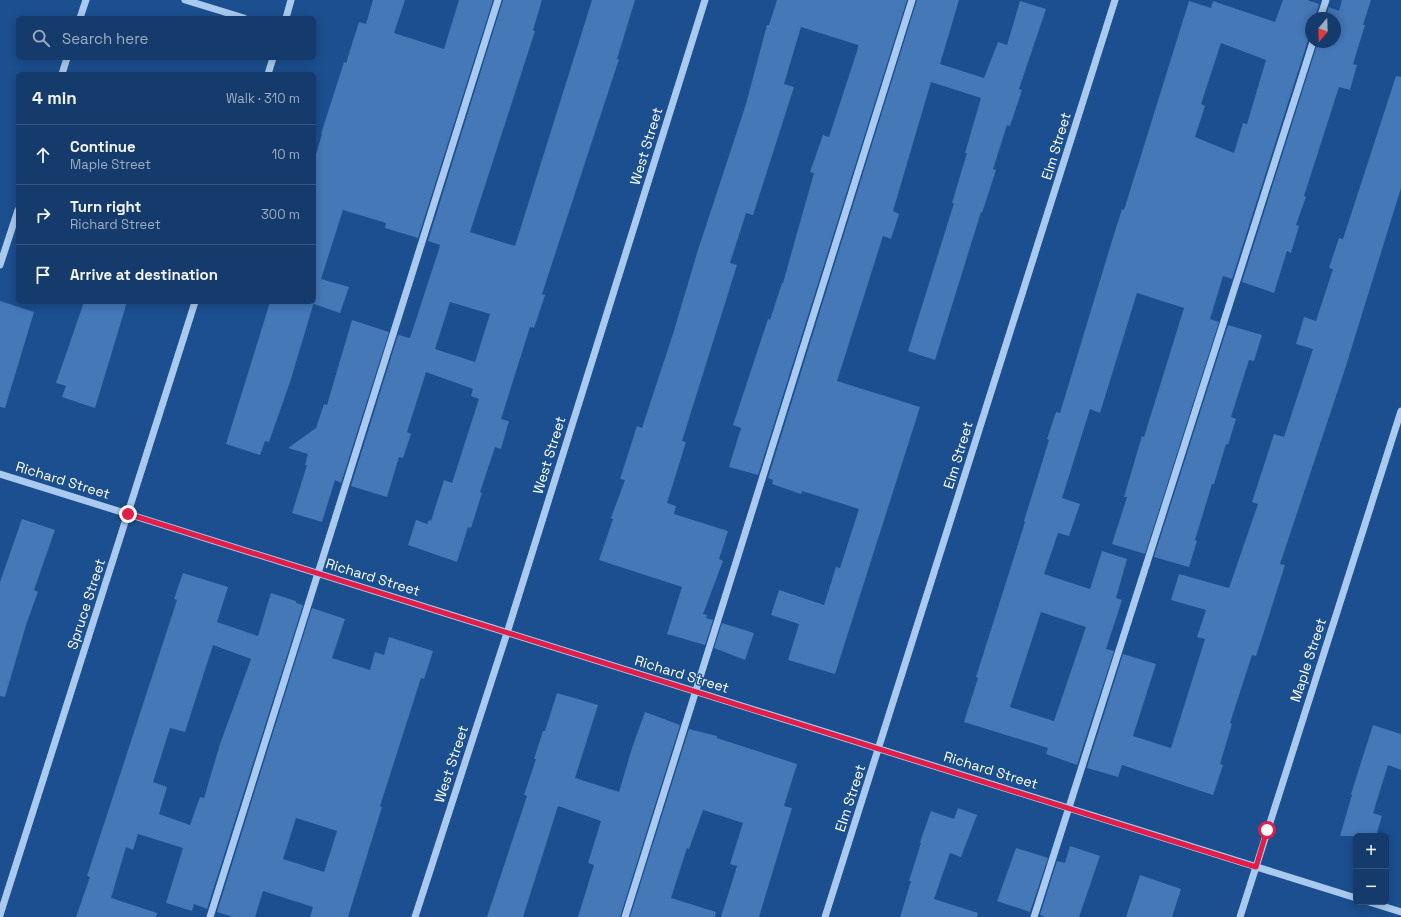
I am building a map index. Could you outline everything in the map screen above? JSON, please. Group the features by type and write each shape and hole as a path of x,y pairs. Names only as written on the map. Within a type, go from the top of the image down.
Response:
{"street":[{"path":"81,16 86,0"},
{"path":"185,0 237,16"},
{"path":"287,16 292,0"},
{"path":"210,917 498,0"},
{"name":"West Street","path":"415,917 507,633 705,0"},
{"path":"625,917 912,0"},
{"name":"Elm Street","path":"825,917 1115,0"},
{"path":"1322,12 1326,0"},
{"path":"1034,917 1311,48"},
{"path":"63,72 66,60"},
{"path":"269,72 272,60"},
{"path":"0,265 16,216"},
{"name":"Spruce Street","path":"0,915 194,304"},
{"name":"Maple Street","path":"1240,917 1401,411"},
{"name":"Richard Street","path":"0,474 1353,897"},
{"path":"1378,905 1401,912"}],"building":[{"path":"373,0 405,0 394,33 444,49 459,0 493,0 418,238 385,228 386,223 343,210 321,279 349,287 340,313 314,304 316,304 316,154 344,62 346,63 359,22 366,24"},
{"path":"503,0 542,0 533,30 535,31 470,232 515,246 592,0 635,0 617,59 619,59 542,294 545,295 534,328 530,327 501,419 509,421 501,449 495,447 480,492 482,493 471,528 468,527 457,562 408,545 416,520 427,524 429,520 431,521 444,480 452,483 479,399 471,396 473,389 426,372 407,432 411,434 403,458 399,457 387,497 351,486 398,335 410,338 439,249 440,245 428,241","holes":["450,302 490,314 475,362 435,349"]},
{"path":"777,0 907,0 758,475 729,467 741,428 733,425 768,319 770,320 783,283 814,173 810,172 823,135 829,137 858,48 858,45 801,27 784,84 794,87 753,215 746,213 730,263 737,265 682,441 686,442 667,503 676,506 674,514 728,531 719,559 723,561 703,614 707,615 706,618 713,620 705,645 667,634 682,587 599,560 613,519 611,518 625,480 620,479 637,426 642,428 673,334 697,253 746,104 767,25 769,25"},
{"path":"917,0 959,0 940,64 984,78 998,42 1007,45 1020,1 1046,9 1019,89 1022,90 1010,126 1007,125 993,169 996,170 982,213 981,212 935,360 908,351 954,203 952,203 981,98 931,82 893,211 899,214 891,239 883,236 837,381 920,407 835,674 788,660 799,624 771,615 779,590 824,605 836,567 840,568 859,509 802,491 801,494 772,484 773,480 768,478"},
{"path":"1283,0 1307,0 1319,4 1317,12 1305,12 1305,48 1232,279 1223,276 1210,319 1219,322 1145,554 1112,544 1127,497 1124,497 1142,436 1144,437 1184,308 1137,293 1100,413 1090,409 1062,498 1080,504 1069,536 1058,533 1044,574 1090,589 1102,551 1127,559 1116,598 1122,600 1106,649 1114,651 1077,765 1046,754 1048,748 964,722 978,678 976,677 1025,522 1024,521 1049,440 1047,439 1056,412 1060,413 1111,244 1122,209 1124,210 1189,1 1211,8 1213,1 1275,22","holes":["1221,43 1266,60 1247,124 1243,123 1234,153 1195,137 1205,106 1201,104","1041,612 1086,627 1054,721 1010,707"]},
{"path":"1342,0 1371,0 1353,64 1357,65 1350,90 1339,87 1304,196 1306,197 1296,225 1299,226 1291,253 1287,251 1274,293 1242,282 1316,48 1341,48 1341,12 1327,12 1329,7 1339,11"},
{"path":"1396,76 1401,77 1401,188 1345,369 1280,564 1285,565 1267,622 1256,656 1252,655 1230,723 1232,724 1220,764 1223,765 1213,795 1122,765 1118,777 1087,768 1123,654 1156,664 1133,736 1171,748 1205,639 1197,637 1206,610 1171,600 1179,574 1229,588 1258,504 1252,502 1274,434 1284,437 1313,349 1296,344 1304,317 1316,321 1333,269 1329,268 1339,238 1343,239"},
{"path":"0,301 34,312 5,408 0,407"},
{"path":"83,304 126,304 95,408 62,397 66,386 56,383"},
{"path":"269,304 313,304 290,382 269,442 265,441 260,455 226,444"},
{"path":"352,320 389,332 341,483 335,480 322,522 292,513 307,465 305,465 308,454 288,448 316,428 324,404 327,405"},
{"path":"1228,325 1262,335 1254,361 1249,360 1231,417 1236,419 1228,445 1226,444 1214,484 1212,484 1195,540 1197,541 1189,567 1154,557"},
{"path":"22,519 55,530 34,590 38,592 27,622 5,697 0,696 0,582"},
{"path":"183,573 228,587 217,622 258,636 271,593 296,601 296,603 303,605 207,909 194,904 192,911 166,903 183,848 138,834 133,850 126,847 111,898 157,913 156,917 76,917 90,877 87,876 177,600 174,599","holes":["213,645 251,659 220,744 204,798 200,797 190,825 159,814 167,787 153,782 170,728 185,732"]},
{"path":"312,608 345,619 332,658 370,670 375,652 384,655 389,637 433,651 424,679 421,678 380,806 382,807 348,917 310,917 313,907 263,891 255,917 233,917 217,912","holes":["296,818 337,831 324,872 283,859"]},
{"path":"722,623 754,633 745,660 714,648"},
{"path":"557,693 598,705 575,778 619,792 632,748 645,712 680,725 620,917 578,917 594,865 588,863 601,821 558,806 523,917 487,917 527,796 524,795 536,759 534,759"},
{"path":"1373,725 1401,734 1401,770 1388,765 1373,813 1382,816 1377,833 1353,833 1353,836 1340,836 1352,795 1351,794"},
{"path":"689,729 717,736 717,738 797,764 784,806 792,808 759,917 721,917 737,866 730,864 743,823 703,810 689,849 687,848 671,898 716,912 715,917 630,917"},
{"path":"958,808 977,815 961,857 950,853 934,899 978,913 977,917 900,917 911,881 909,881 921,843 920,842 931,811 954,819"},
{"path":"1070,846 1100,856 1079,917 1046,917 1040,915 1057,861 1065,863"},
{"path":"1016,848 1048,858 1030,912 997,901"},
{"path":"1140,875 1181,889 1172,917 1126,917"}],"route":[{"path":"128,514 1256,867 1267,830"}]}
